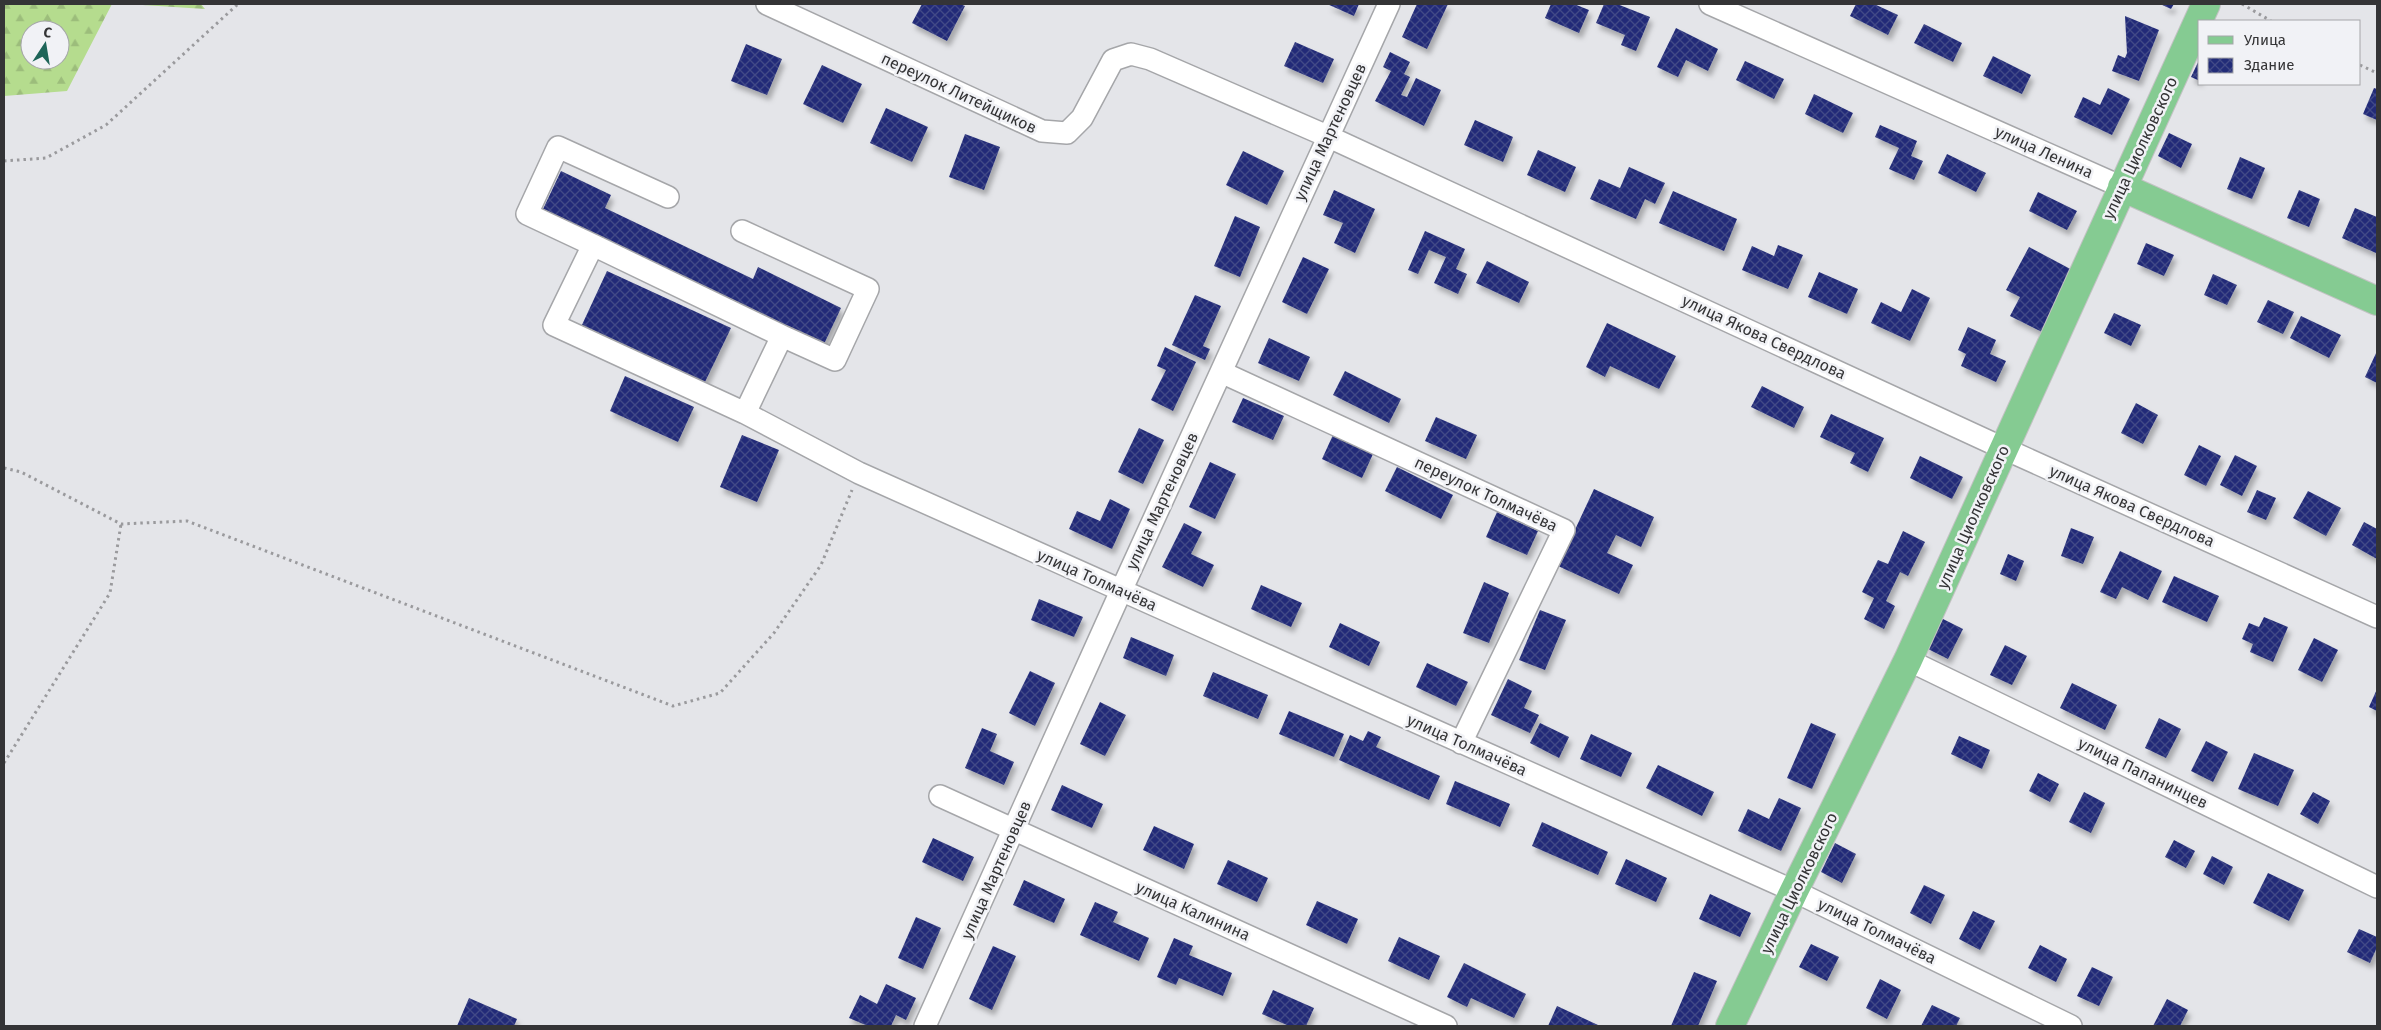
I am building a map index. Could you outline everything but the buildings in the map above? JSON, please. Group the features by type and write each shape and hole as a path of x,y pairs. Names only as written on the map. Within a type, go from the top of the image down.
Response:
{"main road":[{"name":"улица Циолковского","path":"2199,20 2206,4"},
{"name":"улица Циолковского","path":"1730,1026 1908,660 2198,21"},
{"name":"улица Ленина","path":"2122,187 2377,301"}],"street":[{"name":"переулок Литейщиков","path":"767,4 1042,131 1066,133 1082,118 1113,60 1130,54 1150,59"},
{"name":"улица Мартеновцев","path":"925,1026 1327,136 1389,4"},
{"name":"улица Ленина","path":"1710,4 2122,187"},
{"name":"улица Якова Свердлова","path":"1150,59 1327,136 2005,449 2377,617"},
{"path":"668,197 558,146 527,214 835,360 868,289 742,231"},
{"name":"улица Толмачёва","path":"593,244 554,325 745,413 859,473 1794,891 2071,1026"},
{"path":"745,413 782,336"},
{"name":"переулок Толмачёва","path":"1221,372 1564,530 1462,743"},
{"name":"улица Папанинцев","path":"1908,660 2377,886"},
{"name":"улица Калинина","path":"940,796 1446,1026"}],"path":[{"path":"4,161 46,158 106,125 238,4"},
{"path":"2242,4 2269,20"},
{"path":"2361,65 2377,73"},
{"path":"4,468 21,472 121,524 187,521 673,706 720,693 774,633 821,564 859,473"},
{"path":"4,763 110,593 121,524"}],"green space":[{"path":"4,4 112,4 67,91 4,96"},
{"path":"127,4 201,4 205,9"}]}
